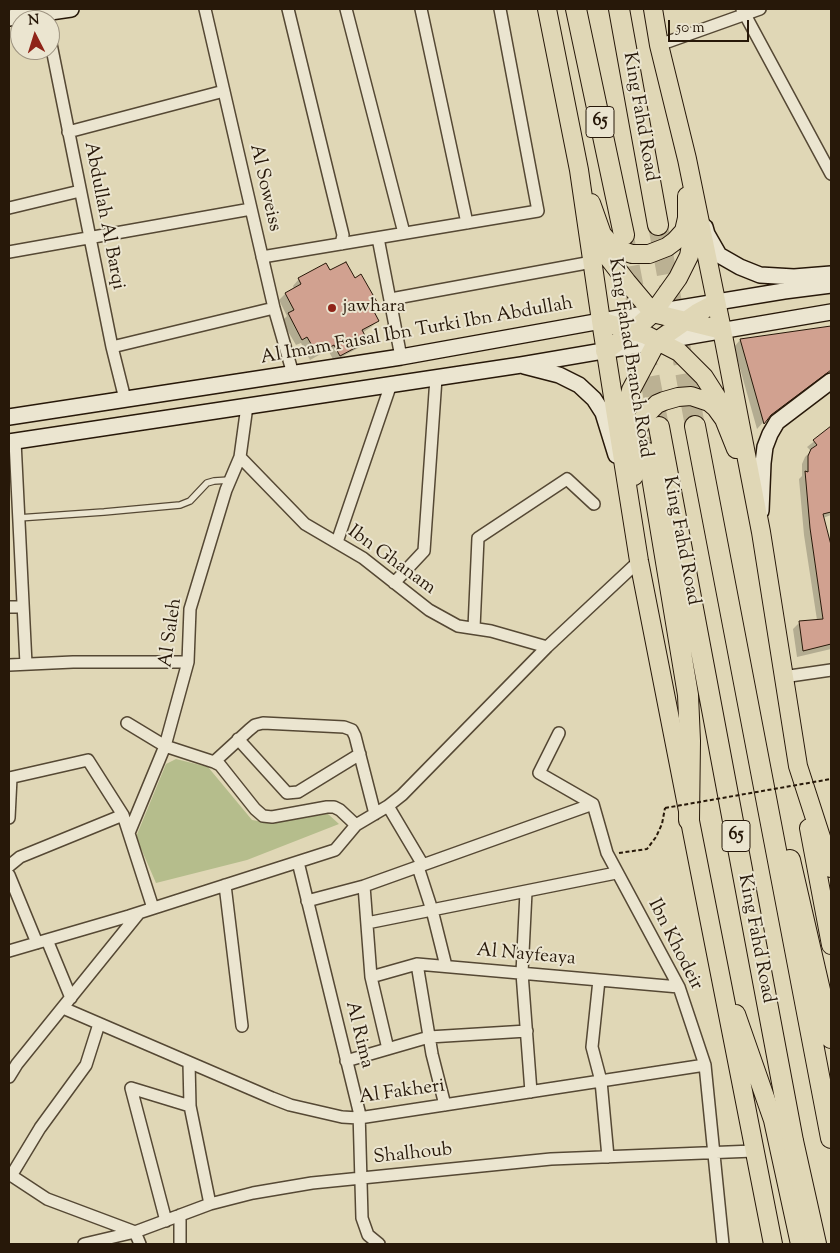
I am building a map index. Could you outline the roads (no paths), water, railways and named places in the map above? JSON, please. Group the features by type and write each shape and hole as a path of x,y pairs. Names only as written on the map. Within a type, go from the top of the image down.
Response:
{"highway":[{"name":"King Fahd Road","path":"576,9 624,234"},
{"name":"King Fahd Road","path":"619,9 658,225"},
{"name":"King Fahd Road","path":"695,426 831,1138"},
{"name":"King Fahd Road","path":"659,427 793,1141 816,1244"},
{"path":"648,453 688,694 690,741 689,820"},
{"path":"733,630 810,944 831,1038"}],"main road":[{"name":"King Fahad Branch Road","path":"546,9 579,170 600,321 632,507 639,561 773,1244"},
{"path":"653,9 659,44 687,159 708,234 719,255 740,267 760,275 794,277 831,274"},
{"path":"579,170 602,234 608,241 623,251 632,254 649,254 667,247 684,231 687,218 687,159"},
{"path":"687,159 761,532 798,766 831,945"},
{"path":"605,351 634,330 653,313 678,278 689,256 693,222 687,159"},
{"path":"579,170 593,230 600,247 653,313 722,330"},
{"name":"Al Imam Faisal Ibn Turki Ibn Abdullah","path":"9,417 401,357 600,321 831,285"},
{"path":"632,507 626,412 631,390 658,341 716,303"},
{"path":"12,442 521,365 831,312"},
{"path":"600,321 634,330 679,352 704,377 728,416 751,485"},
{"path":"521,365 559,376 579,385 594,399 603,413 632,507"},
{"path":"761,532 763,463 765,447 770,434 777,422 831,381"},
{"path":"632,507 636,433 644,417 657,404 678,397 691,396 699,398 716,408 724,419 751,485"},
{"path":"798,766 831,868"},
{"path":"715,952 773,1120 800,1244"}],"street":[{"name":"Al Soweiss","path":"205,9 274,308 293,374"},
{"path":"288,9 343,235 341,244"},
{"path":"346,9 404,233"},
{"path":"421,9 466,223"},
{"path":"262,257 538,210 500,9"},
{"path":"659,44 743,12 760,9"},
{"path":"743,12 831,174"},
{"name":"Abdullah Al Barqi","path":"54,60 112,347 126,399"},
{"path":"68,132 224,91"},
{"path":"9,208 80,191"},
{"path":"9,252 251,209"},
{"path":"378,238 401,357"},
{"path":"391,299 592,262"},
{"path":"112,347 274,308"},
{"path":"394,583 424,551 436,378"},
{"path":"337,542 391,384"},
{"name":"Al Saleh","path":"129,833 166,746 188,662 190,609 230,480 240,457 247,406"},
{"path":"12,442 26,664"},
{"name":"Ibn Ghanam","path":"240,457 305,524 363,558 429,610 458,626 491,631 547,647"},
{"path":"474,628 478,538 567,480 594,504"},
{"path":"9,951 153,908 335,850 356,825 388,806 402,794 547,647 639,561"},
{"path":"9,607 23,607"},
{"path":"9,664 188,662"},
{"path":"783,677 831,670"},
{"path":"127,723 166,746 220,765 255,810 263,816 272,817 334,807 356,825"},
{"path":"214,762 255,725 262,723 344,727 352,730 375,814"},
{"path":"558,733 539,773 593,804"},
{"path":"238,739 287,793 298,792 360,754"},
{"path":"9,818 10,778 88,760 123,815 153,908"},
{"path":"307,902 364,886 593,804"},
{"name":"Ibn Khodeir","path":"593,804 607,853 616,873 679,987 704,1065 723,1244"},
{"path":"388,806 420,866 446,966"},
{"path":"9,866 20,857 123,815"},
{"name":"Al Rima","path":"298,862 359,1111 362,1218 368,1235 379,1244"},
{"path":"366,923 616,873"},
{"path":"9,875 71,998"},
{"path":"224,886 242,1026"},
{"path":"364,886 370,977 388,1049"},
{"path":"526,892 522,973 531,1092"},
{"path":"9,1077 140,912"},
{"path":"417,964 429,1037 445,1105"},
{"name":"Al Nayfeaya","path":"370,977 417,964 679,987"},
{"path":"599,980 592,1047 601,1081 608,1157"},
{"name":"Al Fakheri","path":"63,1008 290,1105 342,1117 359,1118 704,1065"},
{"path":"99,1024 86,1065 40,1128 10,1175 46,1199 135,1232 140,1244"},
{"path":"346,1061 429,1037 527,1031"},
{"path":"189,1063 190,1106 210,1204"},
{"path":"166,1221 131,1088 190,1106"},
{"name":"Shalhoub","path":"84,1244 135,1232 210,1204 253,1193 312,1183 551,1159 754,1151"},
{"path":"180,1215 180,1244"}],"lane":[{"path":"18,518 180,505 190,501 207,483 230,480"}],"tunnel":[{"path":"658,225 672,303"},
{"path":"624,237 636,299"},
{"path":"680,344 695,426"},
{"path":"644,347 659,427"},
{"path":"646,407 648,453"}],"place":[{"name":"jawhara","path":"332,308"}]}
